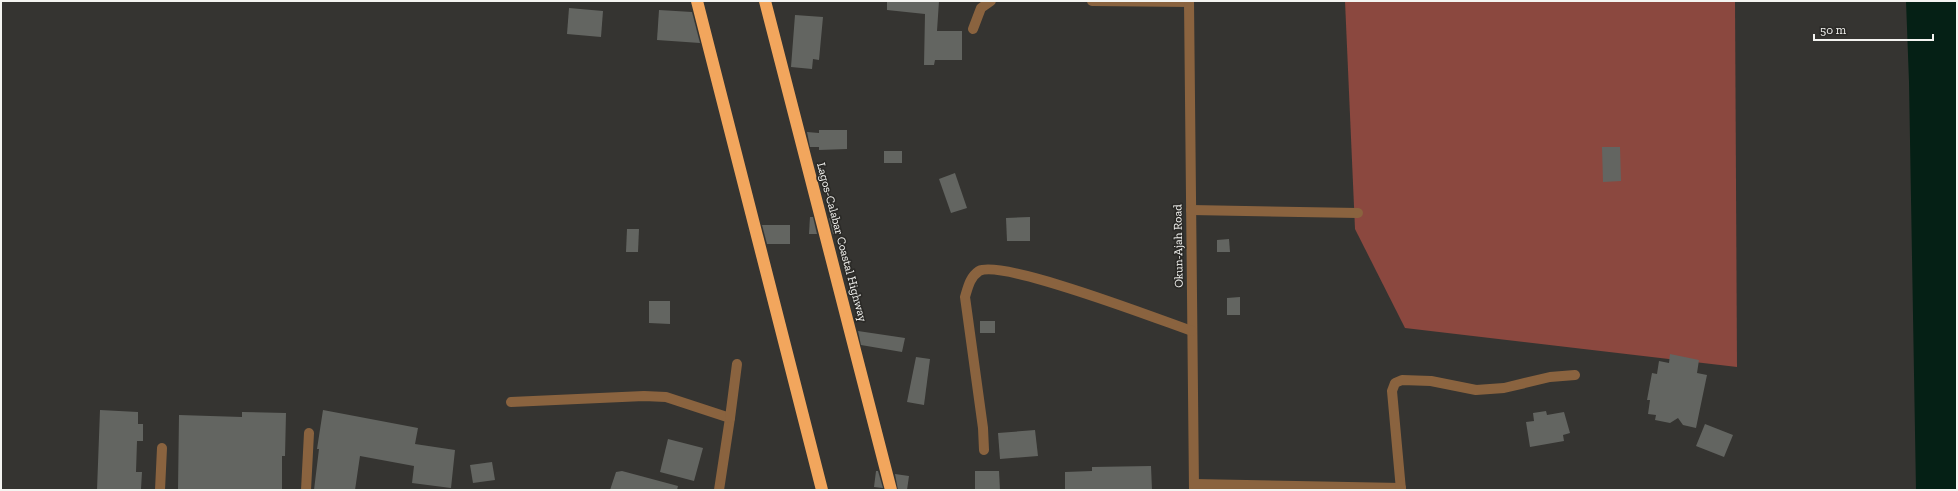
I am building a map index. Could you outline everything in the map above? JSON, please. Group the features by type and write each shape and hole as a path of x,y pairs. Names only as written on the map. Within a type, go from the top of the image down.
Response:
{"highway":[{"path":"697,1 822,490"},
{"name":"Lagos-Calabar Coastal Highway","path":"765,1 891,490"}],"street":[{"path":"973,29 981,8 991,1"},
{"path":"1092,1 1189,2"},
{"name":"Okun-Ajah Road","path":"1189,2 1194,487"},
{"path":"1191,210 1358,213"},
{"path":"984,450 984,428 965,297 971,278 980,271 994,270 1054,283 1192,331"},
{"path":"719,490 737,364"},
{"path":"1194,487 1401,489 1392,391 1395,383 1402,380 1431,381 1476,390 1504,388 1550,377 1576,375"},
{"path":"511,402 644,396 666,397 730,418"},
{"path":"306,490 310,433"},
{"path":"160,490 162,448"}],"shaded area":[{"path":"1345,1 1735,1 1737,367 1405,328 1355,229"},
{"path":"1906,1 1957,1 1957,490 1916,490 1909,82"}],"building":[{"path":"887,1 939,1 937,31 962,31 962,60 935,60 934,65 924,65 925,14 887,10"},
{"path":"569,8 603,11 601,37 567,34"},
{"path":"659,10 692,12 700,43 657,40"},
{"path":"795,15 823,17 819,60 813,59 812,69 791,67"},
{"path":"819,130 847,130 847,149 819,150 819,147 810,147 807,132 819,133"},
{"path":"1602,147 1620,147 1621,181 1603,182"},
{"path":"884,151 902,151 902,163 884,163"},
{"path":"955,173 967,208 951,213 939,179"},
{"path":"810,217 813,217 817,234 809,234"},
{"path":"1030,217 1030,241 1007,241 1006,218"},
{"path":"829,218 831,218 843,234 833,234"},
{"path":"762,225 790,225 790,244 767,244"},
{"path":"627,229 639,229 638,252 626,252"},
{"path":"1229,239 1230,252 1217,252 1217,240"},
{"path":"1240,297 1240,315 1227,315 1227,298"},
{"path":"649,301 670,301 670,324 649,323"},
{"path":"980,321 995,321 995,333 980,333"},
{"path":"858,331 905,338 902,352 861,345"},
{"path":"1670,354 1699,360 1697,373 1707,375 1696,428 1683,425 1678,418 1670,423 1655,420 1656,415 1648,414 1650,400 1647,400 1652,373 1657,374 1659,361 1669,363"},
{"path":"916,357 930,359 924,405 907,402"},
{"path":"100,410 138,412 138,424 143,424 143,441 137,441 136,472 142,472 141,489 97,490"},
{"path":"323,410 418,428 415,444 455,450 451,488 412,483 414,466 360,456 355,490 314,490 319,449 317,449"},
{"path":"1546,411 1547,415 1564,412 1570,433 1563,435 1564,441 1530,447 1526,422 1534,421 1533,413"},
{"path":"242,412 286,413 285,456 282,456 282,490 178,490 179,415 242,417"},
{"path":"1705,424 1733,435 1724,457 1696,446"},
{"path":"1035,430 1038,456 1000,459 998,433"},
{"path":"668,439 703,448 694,481 660,472"},
{"path":"492,462 495,480 473,483 470,465"},
{"path":"1151,466 1152,490 1065,490 1065,472 1092,471 1092,467"},
{"path":"622,471 678,486 677,490 610,490 616,472"},
{"path":"876,471 878,471 883,488 874,487"},
{"path":"975,471 999,471 1000,490 975,490"},
{"path":"895,474 909,476 907,490 898,490"}]}
